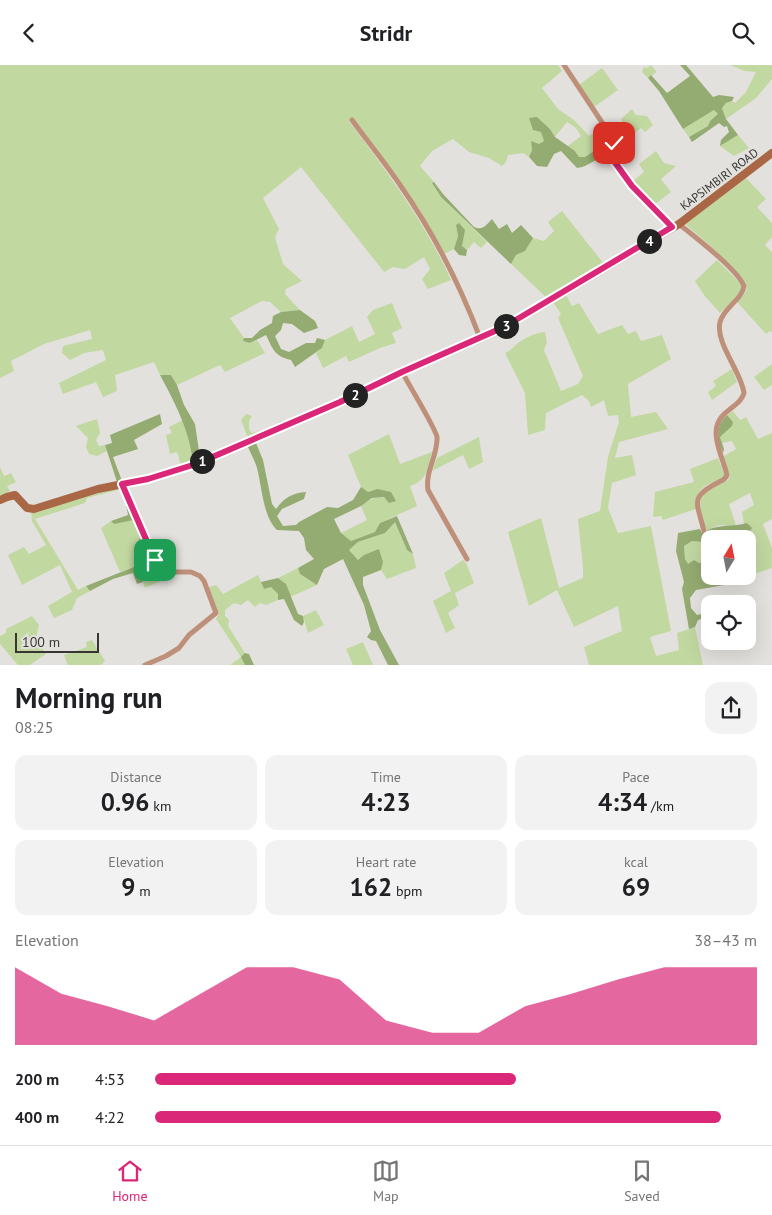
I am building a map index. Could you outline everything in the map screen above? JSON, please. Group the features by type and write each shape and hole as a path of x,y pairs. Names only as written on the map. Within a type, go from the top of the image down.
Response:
{"street":[{"path":"564,65 613,139 614,145 608,151 632,186 676,225 708,247 739,278 744,286 743,292 726,310 720,324 720,335 744,393 740,401 722,416 716,428 716,439 727,475 724,480 703,490 698,496 698,505 704,530"},
{"path":"352,120 400,184 431,235 470,313 480,338"},
{"name":"KAPSIMBIRI ROAD","path":"0,500 16,495 28,507 34,509 98,489 148,479 196,464 340,402 504,327 676,225 772,153"},
{"path":"402,372 436,433 436,445 427,481 428,490 467,559"},
{"path":"122,484 156,564 171,572 191,572 200,576 204,581 216,613 189,635 179,647 145,665"}],"green space":[{"path":"0,65 558,65 562,71 542,88 558,109 574,120 589,136 602,128 611,140 611,144 607,150 599,153 594,151 585,157 579,157 568,146 581,136 576,128 567,122 555,137 550,129 537,117 544,141 532,150 529,157 523,153 508,155 506,162 502,166 489,158 469,152 453,139 432,151 420,166 434,182 432,183 441,197 487,242 481,248 474,242 467,250 462,246 456,225 458,236 454,249 444,254 420,210 353,118 349,121 391,178 417,218 451,280 428,289 422,279 430,269 424,257 405,269 393,267 384,272 301,167 263,198 279,229 275,237 283,264 302,281 286,289 285,294 300,310 281,312 270,302 262,301 230,318 244,338 244,341 250,343 257,340 265,353 225,372 220,365 177,385 171,375 160,375 154,362 115,375 117,391 103,397 96,382 63,394 59,383 106,360 103,350 84,353 70,360 62,353 63,346 92,339 90,330 44,344 11,361 14,371 0,378"},
{"path":"651,65 657,72 648,78 642,72 644,67 647,68"},
{"path":"680,65 686,65 713,97 719,95 734,97 732,101 726,103 722,108 726,119 738,135 720,146 721,140 729,132 727,126 724,127 719,123 692,142 689,137 708,126 710,121 718,114 714,110 683,129 659,91 648,78 651,75 667,93 690,76"},
{"path":"730,65 772,65 772,79 756,98 726,119 722,108 726,103 732,101 735,103 746,92 756,72 745,71"},
{"path":"602,68 618,90 594,107 579,85"},
{"path":"632,109 636,115 647,116 653,125 645,132 641,128 624,141 630,149 616,160 611,153 617,141 612,134 624,125 621,119"},
{"path":"714,110 719,114 710,121 708,126 689,137 683,129"},
{"path":"537,117 550,129 555,137 575,151 579,157 585,157 594,151 599,153 607,150 606,157 577,168 561,151 554,154 547,167 537,166 529,157 532,150 531,141 539,144 544,141 541,132 533,130 529,118"},
{"path":"738,135 749,148 734,156 720,146"},
{"path":"656,151 664,163 676,166 661,179 671,192 654,205 632,182 644,172 639,164"},
{"path":"746,178 766,199 757,207 772,223 772,237 765,245 772,252 772,332 770,331 766,334 737,302 746,292 746,284 714,249 685,224"},
{"path":"434,182 474,227 482,228 492,219 499,229 507,224 512,233 521,225 533,238 525,251 516,255 511,264 441,197 432,183"},
{"path":"562,211 604,264 548,299 511,264 516,255 525,251 533,238 544,241 554,231 548,222"},
{"path":"459,223 465,230 462,246 467,250 466,256 459,255 454,249 458,236 456,225"},
{"path":"717,260 742,285 740,293 720,313 704,295 695,281"},
{"path":"566,295 572,306 579,303 598,334 622,325 628,334 636,331 641,341 662,335 671,359 628,384 631,417 656,412 668,429 619,442 615,458 632,455 636,475 612,483 608,508 618,533 651,526 671,631 650,637 656,656 679,650 677,633 695,627 703,665 589,665 584,647 622,631 618,606 574,627 557,590 529,606 508,532 541,518 559,588 583,578 578,519 600,511 608,457 619,422 618,415 608,416 604,400 591,407 589,401 582,395 546,413 545,430 528,435 525,393 505,353 527,337 545,332 547,342 544,350 561,391 578,384 583,376 558,318 561,314 553,302"},
{"path":"392,303 402,328 392,333 396,343 349,362 346,356 323,368 316,353 322,348 325,340 352,326 359,342 375,334 367,317 373,310"},
{"path":"300,310 315,321 318,328 304,333 292,324 283,323 281,330 275,336 281,349 289,352 306,343 315,343 317,338 325,340 322,348 295,367 291,360 277,354 266,335 250,343 243,341 244,338 252,338 260,330 272,323 273,316 281,312"},
{"path":"772,364 772,385 764,390 754,377"},
{"path":"732,369 737,382 712,400 708,392 716,386 713,381"},
{"path":"160,375 171,375 177,385 184,405 195,424 199,451 204,456 193,462 185,427"},
{"path":"733,411 740,420 746,417 758,439 772,433 772,519 763,524 772,548 772,568 756,573 756,530 750,530 751,528 747,523 744,524 742,512 754,505 750,493 729,504 736,526 719,525 707,530 700,506 706,492 728,480 730,476 724,456 736,449 732,441 722,443 720,437 733,422 727,415"},
{"path":"160,414 162,424 134,440 138,449 113,457 122,481 117,482 105,445 112,443 110,435"},
{"path":"246,414 252,416 249,421 249,429 252,433 270,428 281,421 287,422 248,438 241,420"},
{"path":"727,415 733,422 732,426 720,437 724,449 723,453 718,433 720,424"},
{"path":"97,419 100,433 96,440 99,446 105,445 107,451 97,456 89,454 86,447 88,438 76,426"},
{"path":"183,420 193,462 181,465 177,452 170,454 166,435 172,433 169,427"},
{"path":"389,434 400,464 432,452 424,477 416,484 410,486 417,506 380,523 375,532 351,541 341,533 367,520 361,506 377,497 396,501 377,489 368,492 361,487 348,455"},
{"path":"479,437 483,462 469,469 463,455 432,471 437,458"},
{"path":"256,443 263,460 272,504 276,509 289,497 306,492 304,499 282,509 277,516 283,526 296,525 327,507 338,508 353,500 361,487 368,492 377,489 391,492 396,501 389,503 384,497 372,498 361,506 334,519 341,533 351,541 375,532 380,523 397,516 413,554 407,550 395,522 385,533 358,542 349,550 358,560 364,555 379,549 383,562 381,570 363,577 363,585 380,630 399,665 388,665 376,641 367,637 371,631 364,605 343,559 324,569 317,585 300,574 298,568 314,559 306,550 304,538 299,531 277,530 269,518 257,468 248,447"},
{"path":"718,458 725,475 723,478 699,491 696,509 663,520 661,516 653,517 655,492 694,482 690,469"},
{"path":"0,467 4,476 11,473 16,482 7,486 10,491 0,496"},
{"path":"121,487 121,489 87,498 85,503 35,519 78,590 86,586 90,591 77,598 72,610 54,618 48,606 72,592 60,565 22,585 8,555 24,547 29,554 46,545 32,521 31,512"},
{"path":"124,493 155,569 148,565 139,571 143,582 137,584 133,573 113,579 90,591 86,586 148,560 138,543 140,537 134,520 114,524 111,521 128,515"},
{"path":"134,520 140,537 138,543 148,560 120,572 101,528 111,521 114,524"},
{"path":"395,522 407,550 413,554 416,568 387,579 381,570 383,562 358,560 349,550 358,542 385,533"},
{"path":"747,523 752,528 751,530 707,530 722,526"},
{"path":"700,529 701,542 692,541 684,546 685,559 688,564 694,560 699,563 701,562 701,585 724,585 696,590 690,598 691,608 697,615 701,614 701,619 698,620 695,627 689,629 682,589 684,582 676,551 678,533"},
{"path":"692,541 701,542 701,562 688,565 685,559 684,546"},
{"path":"463,560 474,583 455,593 459,605 448,613 455,628 446,633 433,601 451,591 444,573"},
{"path":"148,565 155,565 161,571 174,575 145,588 139,571"},
{"path":"298,568 300,574 317,585 290,597 286,584 278,578"},
{"path":"258,575 264,589 271,587 278,594 278,600 266,605 260,603 255,607 248,600 241,605 234,603 225,610 225,616 229,620 228,626 245,653 242,657 245,665 230,665 241,657 216,619 219,614 209,587 216,585 223,594"},
{"path":"278,578 286,584 298,614 303,616 304,622 302,626 294,620 284,599 278,600 278,594 271,587 264,589 261,582"},
{"path":"316,610 324,625 308,633 303,616"},
{"path":"32,616 39,625 36,639 46,654 30,665 18,665 0,644 0,636 6,633 6,629"},
{"path":"92,640 105,661 101,665 68,665 64,655 87,647 86,642"},
{"path":"363,642 373,665 353,665 346,649"},
{"path":"245,653 249,654 254,665 245,665 241,657"}],"route":[{"path":"155,560 122,484 148,479 196,464 340,402 504,327 672,227 632,186 609,155 608,151 614,143"}]}
